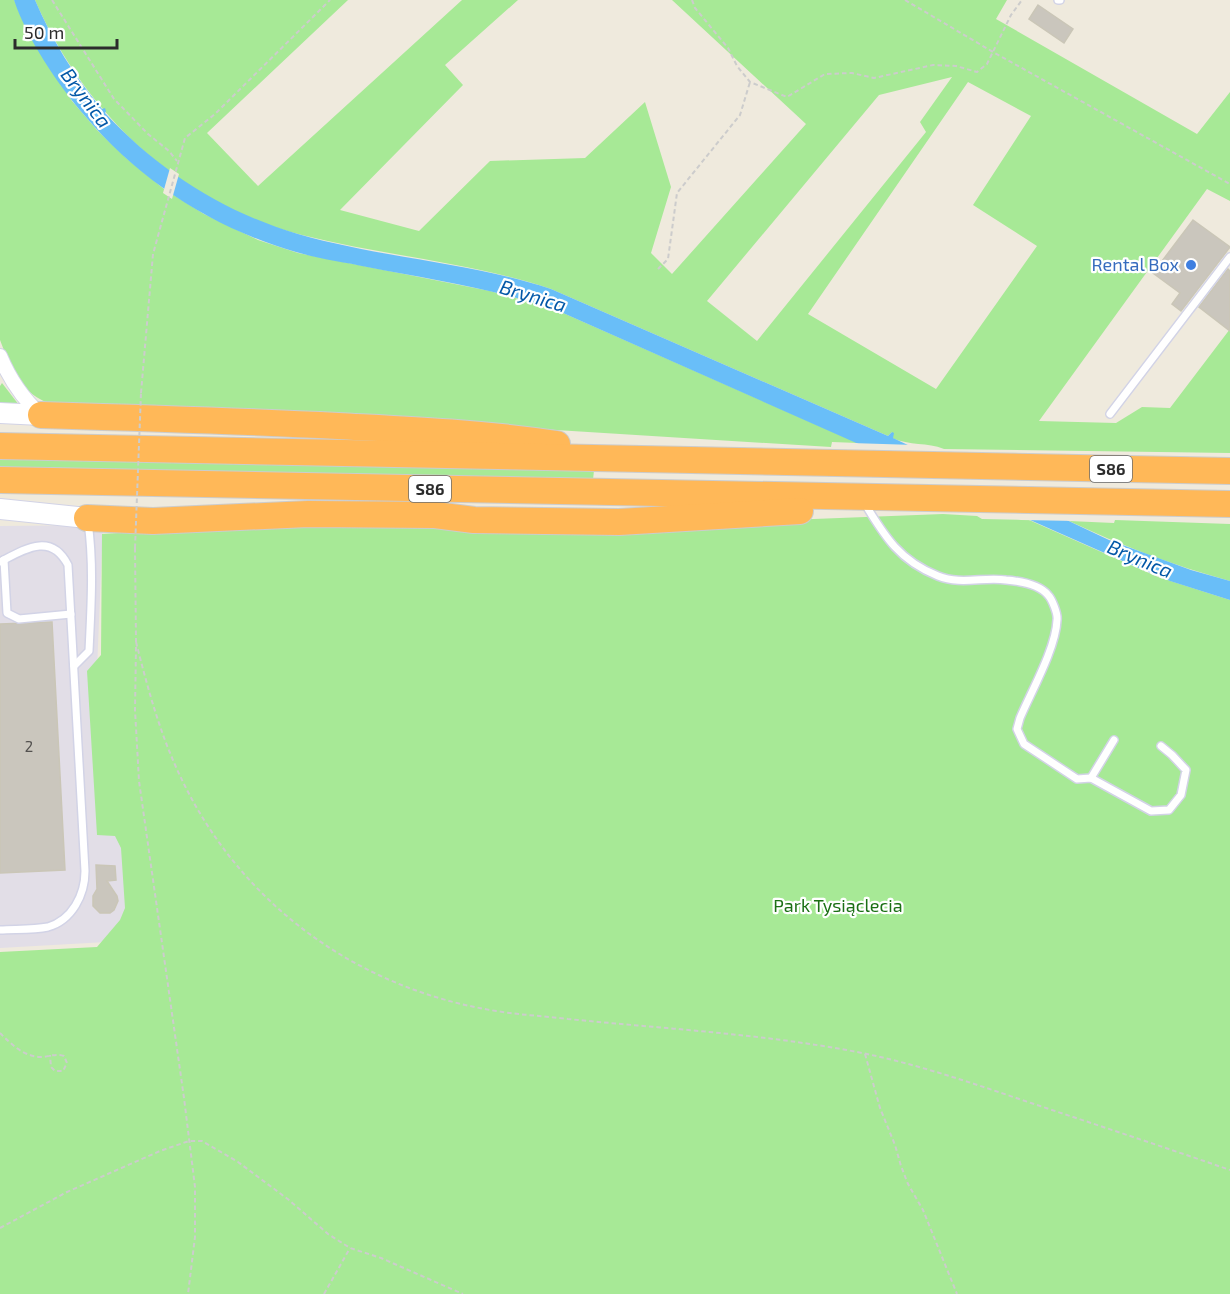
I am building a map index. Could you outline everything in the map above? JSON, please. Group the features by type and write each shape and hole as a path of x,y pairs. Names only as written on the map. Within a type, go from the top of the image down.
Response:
{"highway":[{"path":"41,415 223,420 502,436 655,459"},
{"name":"S86","path":"0,446 1230,471"},
{"name":"S86","path":"0,480 1230,504"},
{"path":"87,518 153,521 332,514 435,515 474,520 619,522 807,511 861,496"}],"main road":[{"path":"0,413 41,415"},
{"path":"0,509 87,518"}],"street":[{"path":"0,361 25,401 41,415"}],"lane":[{"path":"1110,414 1230,257"},
{"path":"861,496 892,546 918,566 940,577 971,582 1004,579 1033,585 1048,594 1058,618 1050,647 1017,729 1024,744 1077,779 1091,778 1150,811 1169,810 1181,795 1186,770 1172,754 1161,746"},
{"path":"74,666 89,651 93,588 92,551 87,518"},
{"path":"0,930 48,926 69,914 82,894 85,883 74,666 71,614 68,565 63,556 47,546 36,546 2,561 7,613 12,618 71,614"},
{"path":"1091,778 1114,740"}],"path":[{"path":"52,0 114,99 177,161"},
{"path":"188,1294 195,1237 195,1187 139,781 135,710 135,548 141,393 153,254 185,138 215,114 330,0"},
{"path":"692,0 695,8 728,48 736,66 750,82 788,97 825,74 852,73 874,78 933,65 956,66 978,72 987,64 1011,15 1022,0"},
{"path":"905,0 993,52 1230,184"},
{"path":"658,269 668,259 677,193 740,115 750,82"},
{"path":"136,642 153,706 176,768 220,842 254,886 278,910 313,938 352,963 434,998 498,1011 834,1047 902,1061 1230,1170"},
{"path":"0,1032 28,1055 43,1057 50,1054 64,1056 67,1063 63,1071 55,1071 51,1067 50,1054"},
{"path":"866,1053 880,1108 901,1166 923,1210 957,1294"},
{"path":"0,1228 67,1192 160,1151 189,1141 202,1141 238,1162 289,1200 328,1234 350,1248 381,1258 463,1294"},
{"path":"324,1294 350,1248"}],"shaded area":[{"path":"103,525 94,742 117,789 142,940 0,948 0,526"}],"green space":[{"path":"0,0 14,0 40,51 72,101 97,130 126,158 164,189 204,214 258,240 298,253 490,291 554,309 858,443 832,442 831,447 311,415 53,405 42,400 32,394 19,380 0,340"},
{"path":"35,0 348,0 207,133 258,186 462,0 518,0 445,65 463,85 340,210 419,231 490,161 585,158 645,102 671,187 651,253 672,274 806,124 672,0 1007,0 996,19 1197,134 1230,92 1230,201 1207,189 1039,421 1116,423 1142,407 1170,408 1230,329 1230,453 944,449 905,442 892,438 892,432 888,436 551,289 490,272 302,235 258,221 216,202 177,177 142,149 109,116 80,80","holes":["952,77 920,122 926,132 757,341 707,301 879,95","968,82 1031,116 973,205 1037,246 936,389 808,314"]},
{"path":"2,383 19,405 0,405"},
{"path":"0,458 594,470 593,480 0,470"},
{"name":"Park Tysiąclecia","path":"943,514 977,516 982,519 1029,520 1158,577 1230,600 1230,1294 0,1294 0,952 97,947 120,920 125,908 121,848 115,836 97,835 87,671 101,655 102,534 279,523 608,527"},
{"path":"1115,520 1230,524 1230,581 1148,554 1069,521 1114,523"}],"water":[{"name":"Brynica","path":"14,0 35,0 73,71 102,109 105,108 105,113 125,134 193,187 244,214 270,225 329,242 489,272 551,289 888,436 892,432 894,433 893,438 1109,540 1191,570 1230,581 1230,600 1170,581 1134,566 554,309 485,290 323,259 265,242 236,230 180,200 154,182 107,140 54,76 35,46"}],"pier":[{"path":"170,168 179,174 172,199 163,193"},
{"path":"851,443 915,445 1076,521 1021,520"}],"building":[{"path":"1038,5 1073,29 1064,43 1029,19"},
{"path":"1193,220 1230,247 1181,311 1172,304 1180,293 1153,273"},
{"path":"1228,269 1230,271 1230,331 1199,307"},
{"path":"52,622 65,870 0,873 0,624"},
{"path":"96,865 115,866 116,880 107,881 118,901 110,913 100,913 93,906 93,896 97,889"}],"place":[{"name":"Rental Box","path":"1191,265"}]}
